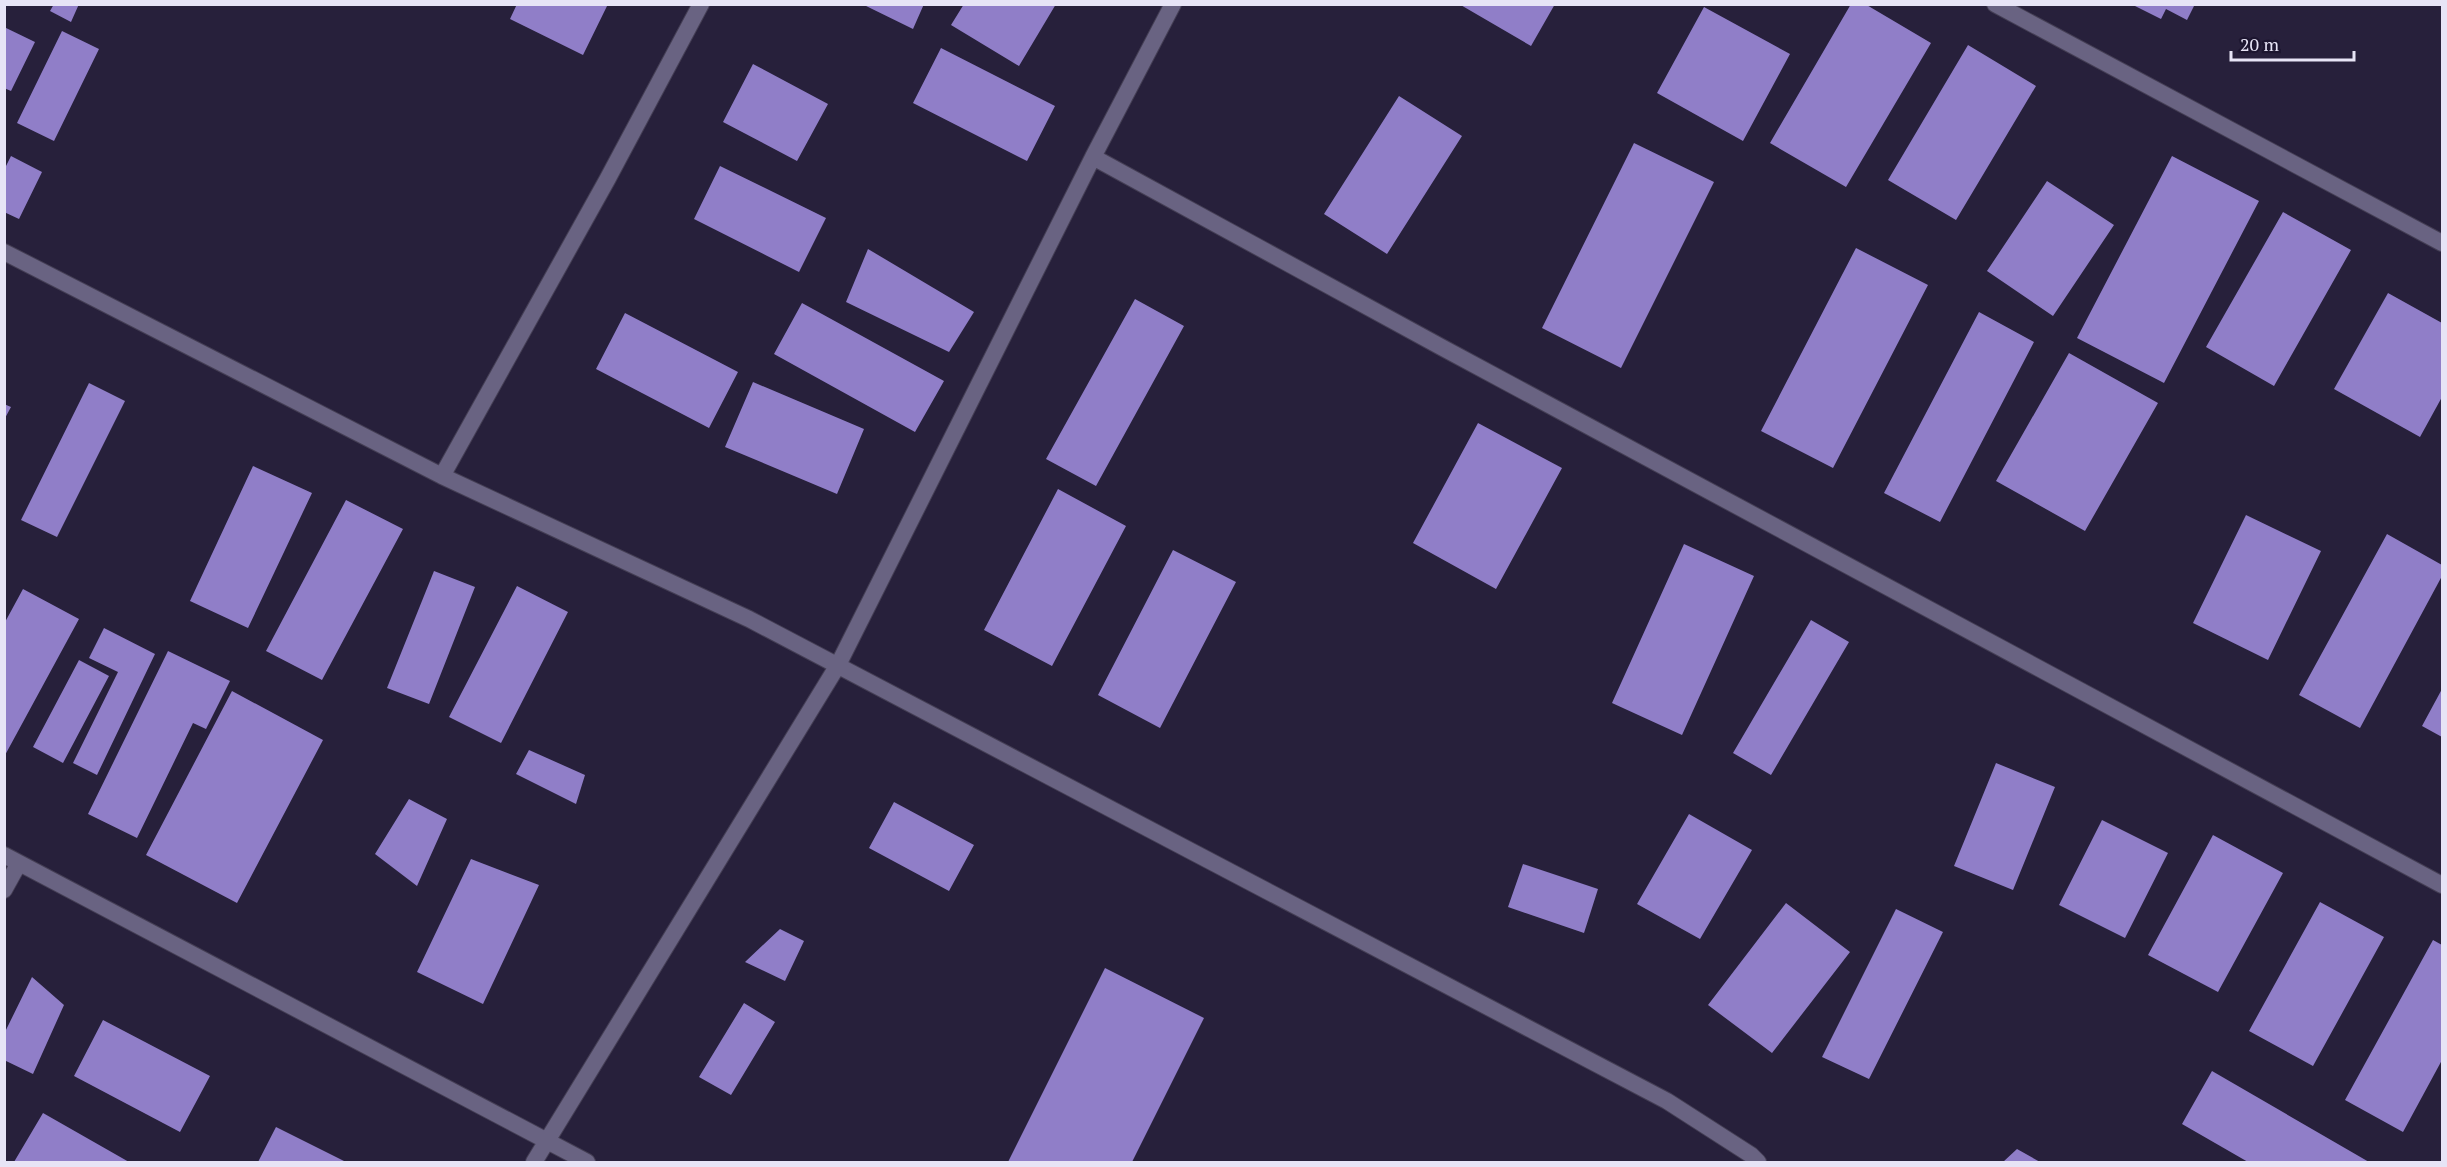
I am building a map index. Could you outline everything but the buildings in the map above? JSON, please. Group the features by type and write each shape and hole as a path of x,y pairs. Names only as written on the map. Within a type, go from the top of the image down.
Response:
{"street":[{"path":"442,476 608,180 700,4"},
{"path":"534,1162 838,665 1093,157 1173,4"},
{"path":"1995,4 2442,243"},
{"path":"1093,157 2442,885"},
{"path":"4,252 442,476 749,619 838,665 1667,1101 1751,1155 1758,1162"},
{"path":"4,890 12,859 587,1162"}]}
